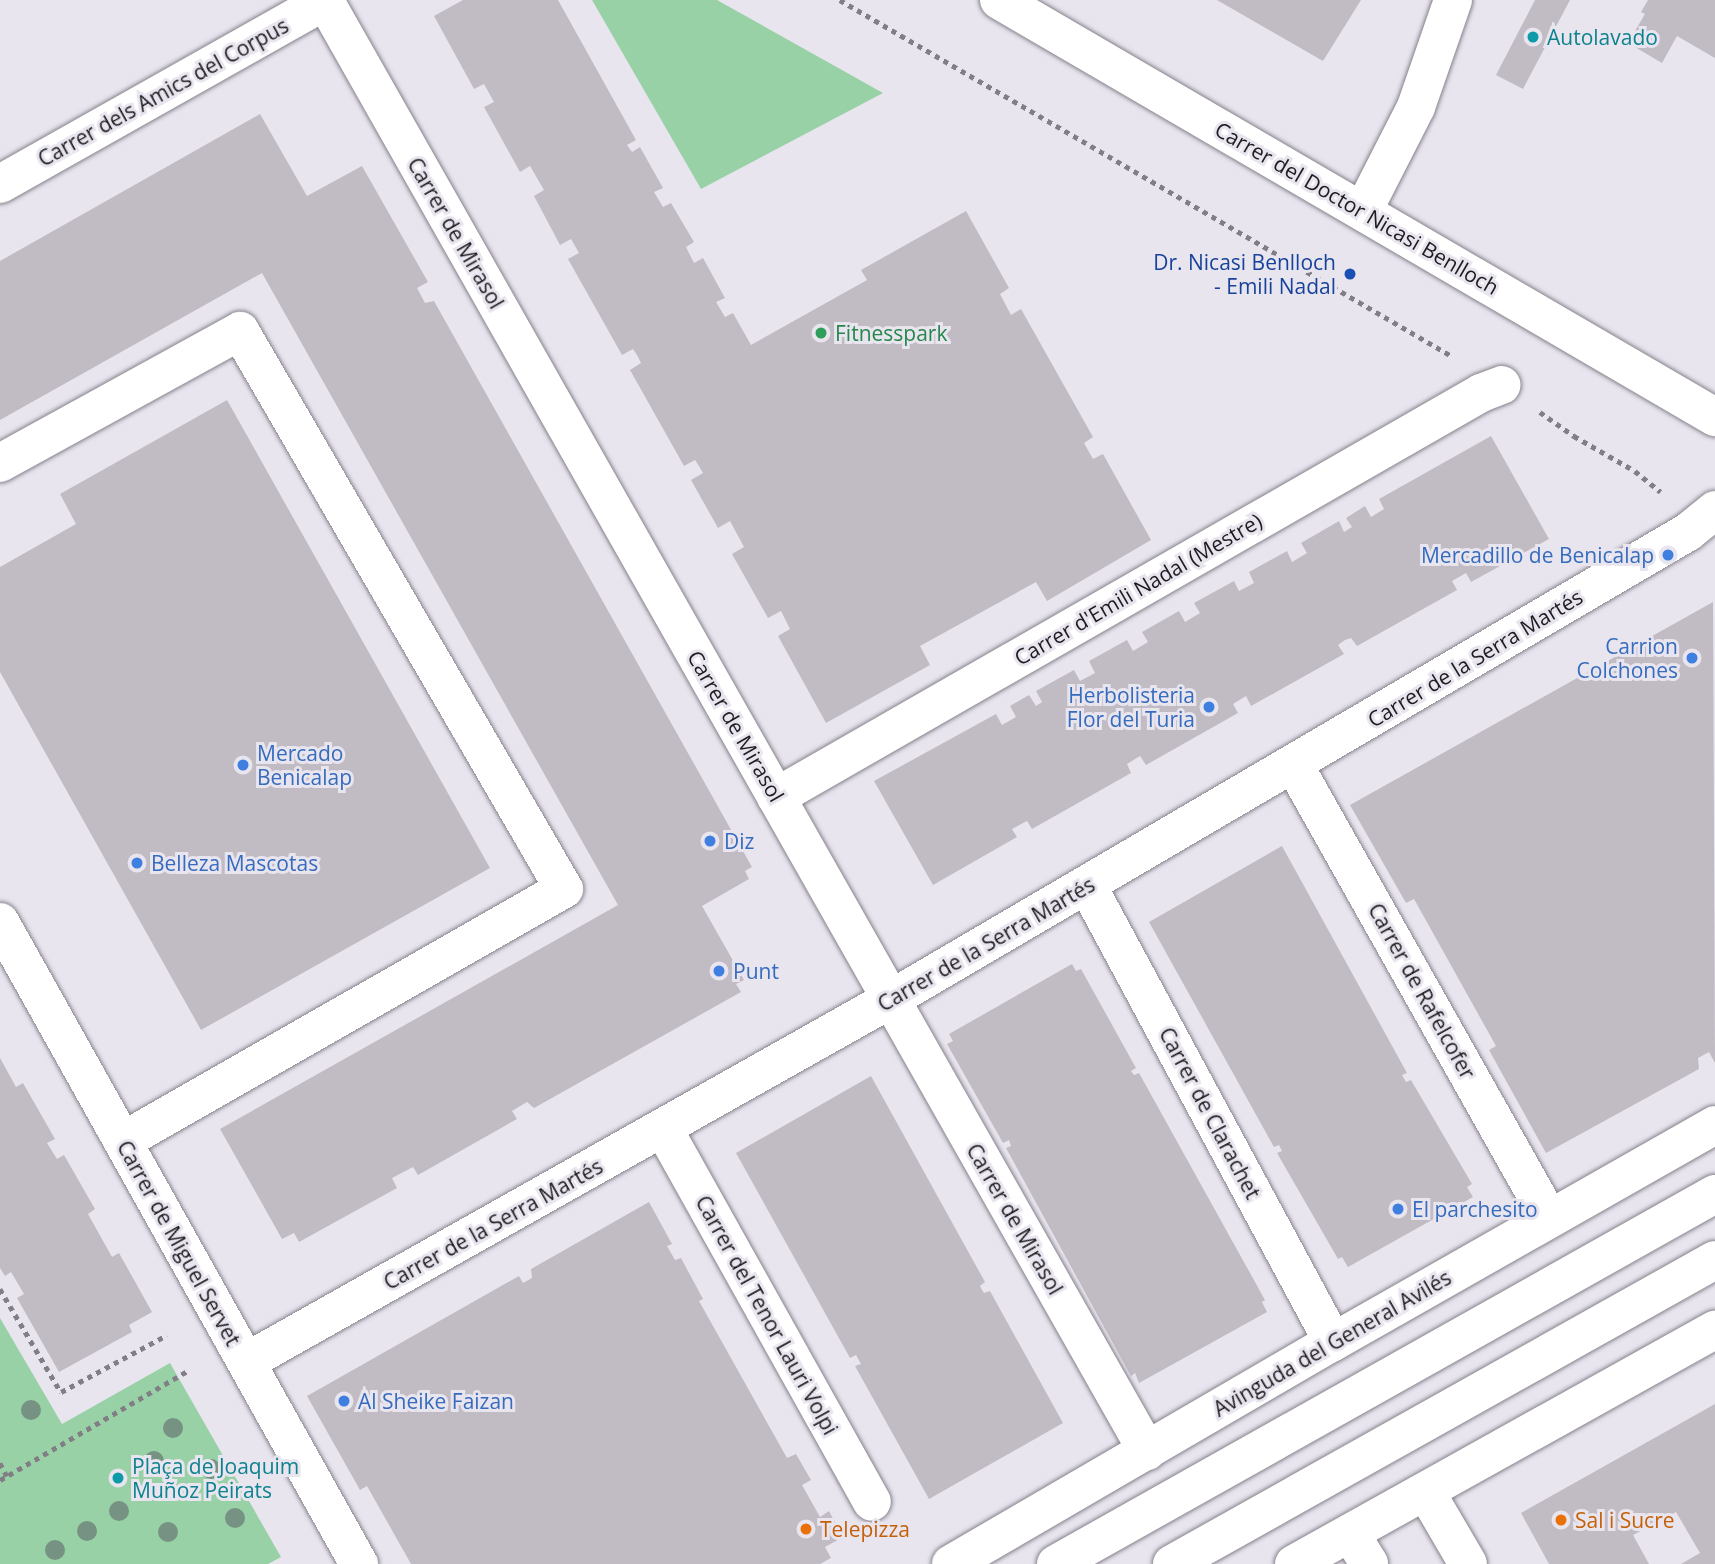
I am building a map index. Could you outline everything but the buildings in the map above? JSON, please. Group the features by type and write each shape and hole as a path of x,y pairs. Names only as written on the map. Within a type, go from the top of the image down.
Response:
{"street":[{"name":"Carrer del Doctor Nicasi Benlloch","path":"999,0 1715,417"},
{"path":"1363,211 1416,107 1453,0"},
{"name":"Carrer dels Amics del Corpus","path":"0,184 326,1"},
{"name":"Carrer de Mirasol","path":"326,1 1147,1451"},
{"path":"0,463 240,331 564,889 123,1141"},
{"name":"Carrer d'Emili Nadal (Mestre)","path":"776,797 1481,393 1502,385"},
{"name":"Carrer de la Serra Martés","path":"246,1362 891,999 1688,532 1715,510"},
{"name":"Carrer de Rafelcofer","path":"1294,765 1549,1218"},
{"name":"Carrer de Clarachet","path":"1087,885 1333,1342"},
{"name":"Carrer de Miguel Servet","path":"0,922 359,1564"},
{"name":"Avinguda del General Avilés","path":"951,1564 1333,1342 1715,1125"},
{"name":"Carrer del Tenor Lauri Volpi","path":"663,1128 872,1502"},
{"path":"1056,1564 1715,1194"},
{"path":"1172,1564 1715,1260"},
{"path":"1294,1564 1360,1549 1426,1492 1715,1330"},
{"path":"1426,1492 1468,1564"}],"path":[{"path":"840,0 1502,385 1574,436 1635,471 1665,496"},
{"path":"0,1289 61,1392 167,1335"},
{"path":"0,1480 187,1371"},
{"path":"0,1463 7,1476"}],"green space":[{"path":"592,0 717,0 883,93 701,189"},
{"name":"Plaça de Joaquim Muñoz Peirats","path":"0,1318 62,1424 170,1363 281,1557 268,1564 0,1564"}],"place":[{"name":"Autolavado","path":"1533,37"},
{"name":"Dr. Nicasi Benlloch - Emili Nadal","path":"1350,274"},
{"name":"Fitnesspark","path":"821,333"},
{"name":"Mercadillo de Benicalap","path":"1668,555"},
{"name":"Carrion Colchones","path":"1692,658"},
{"name":"Herbolisteria Flor del Turia","path":"1209,707"},
{"name":"Mercado Benicalap","path":"243,765"},
{"name":"Diz","path":"710,841"},
{"name":"Belleza Mascotas","path":"137,863"},
{"name":"Punt","path":"719,971"},
{"name":"El parchesito","path":"1398,1209"},
{"name":"Al Sheike Faizan","path":"344,1401"},
{"name":"Plaça de Joaquim Muñoz Peirats","path":"118,1478"},
{"name":"Sal i Sucre","path":"1561,1520"},
{"name":"Telepizza","path":"806,1529"}]}
